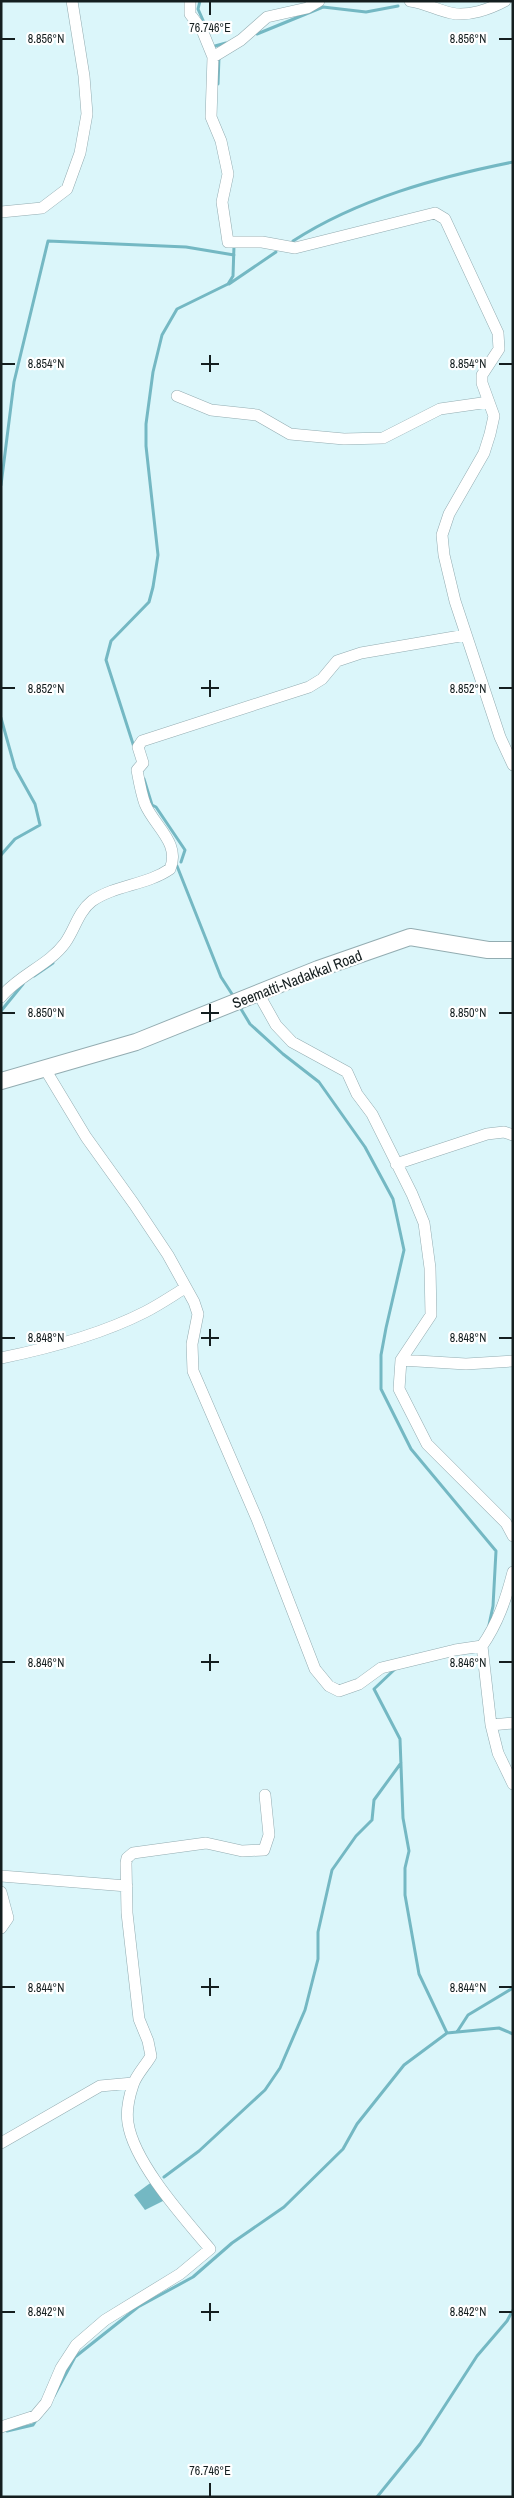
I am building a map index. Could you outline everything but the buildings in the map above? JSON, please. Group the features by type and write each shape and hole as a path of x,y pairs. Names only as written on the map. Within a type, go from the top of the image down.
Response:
{"street":[{"path":"1,212 42,208 67,190 80,153 87,114 84,76 72,1"},
{"path":"190,1 190,14 202,30 213,57 212,117 221,141 228,174 222,202 228,242 262,242 295,248 435,212 445,219 498,332 499,349 482,375 482,382 494,416 484,453 449,514 442,535 444,555 454,601 500,738 513,765"},
{"path":"213,57 240,40 267,17 307,8 319,1"},
{"path":"410,1 425,3 453,14 488,10 504,1"},
{"path":"177,396 211,410 257,415 290,434 344,439 384,438 440,410 489,402"},
{"path":"1,997 24,975 55,954 65,943 82,911 92,901 170,869 173,853 168,839 145,804 137,770 143,764 138,747 142,741 309,687 322,679 337,661 361,653 466,635"},
{"name":"Seematti-Nadakkal Road","path":"1,1081 136,1042 318,969 410,937 488,950 513,950"},
{"path":"258,993 276,1025 292,1042 348,1072 357,1094 372,1114 424,1223 430,1268 431,1316 401,1360 399,1389 427,1444 506,1524 513,1536"},
{"path":"44,1068 86,1137 168,1255 194,1302 198,1314 192,1344 193,1371 257,1519 316,1669 329,1686 339,1691 359,1684 381,1668 455,1650 482,1646"},
{"path":"396,1164 487,1134 504,1132 513,1135"},
{"path":"1,1358 46,1348 100,1330 145,1312 185,1288"},
{"path":"401,1360 466,1364 513,1361"},
{"path":"513,1572 503,1608 494,1630 482,1646 491,1725 498,1753 513,1784"},
{"path":"491,1725 513,1723"},
{"path":"1,2427 35,2416 46,2403 61,2368 76,2345 105,2320 180,2274 210,2249 170,2200 145,2164 131,2135 128,2122 133,2083 151,2056 139,2019 127,1913 127,1858 133,1853 206,1843 242,1850 264,1850 269,1835 265,1795"},
{"path":"1,1876 127,1886"},
{"path":"1,1892 8,1918 1,1928"},
{"path":"1,2143 100,2086 133,2083"}],"water":[{"path":"153,2181 165,2200 145,2210 134,2195"}],"waterway":[{"path":"200,1 198,9 206,27"},
{"path":"257,34 323,7 366,12 398,6"},
{"path":"215,46 226,43"},
{"path":"218,84 219,57"},
{"path":"293,241 344,213 399,191 513,162"},
{"path":"1,485 14,382 48,241 186,247 234,255"},
{"path":"134,747 106,660 111,641 149,602 153,587 158,555 146,446 146,424 153,372 162,335 177,309 228,284 233,276 234,246"},
{"path":"229,284 276,252"},
{"path":"1,718 15,768 35,804 40,825 15,839 1,855"},
{"path":"144,779 152,805 156,807 185,850 181,862"},
{"path":"177,866 221,977 232,994"},
{"path":"34,976 53,963"},
{"path":"1,1011 23,984"},
{"path":"241,1009 250,1024 283,1054 319,1082 365,1147 393,1199 404,1250 381,1355 381,1389 411,1449 496,1551 493,1606 489,1625"},
{"path":"54,2396 75,2357 138,2307 193,2277 232,2243 284,2207 343,2149 357,2124 404,2065 447,2033 419,1974 405,1895 405,1868 409,1851 403,1818 400,1739 374,1689 394,1670"},
{"path":"164,2177 199,2151 265,2090 280,2068 305,2010 318,1959 318,1932 332,1870 356,1836 372,1820 374,1800 401,1763"},
{"path":"457,2032 468,2015 513,1988"},
{"path":"447,2033 499,2028 513,2034"},
{"path":"377,2497 420,2444 477,2356 507,2321 513,2310"},
{"path":"7,2431 33,2425 37,2419"}]}
